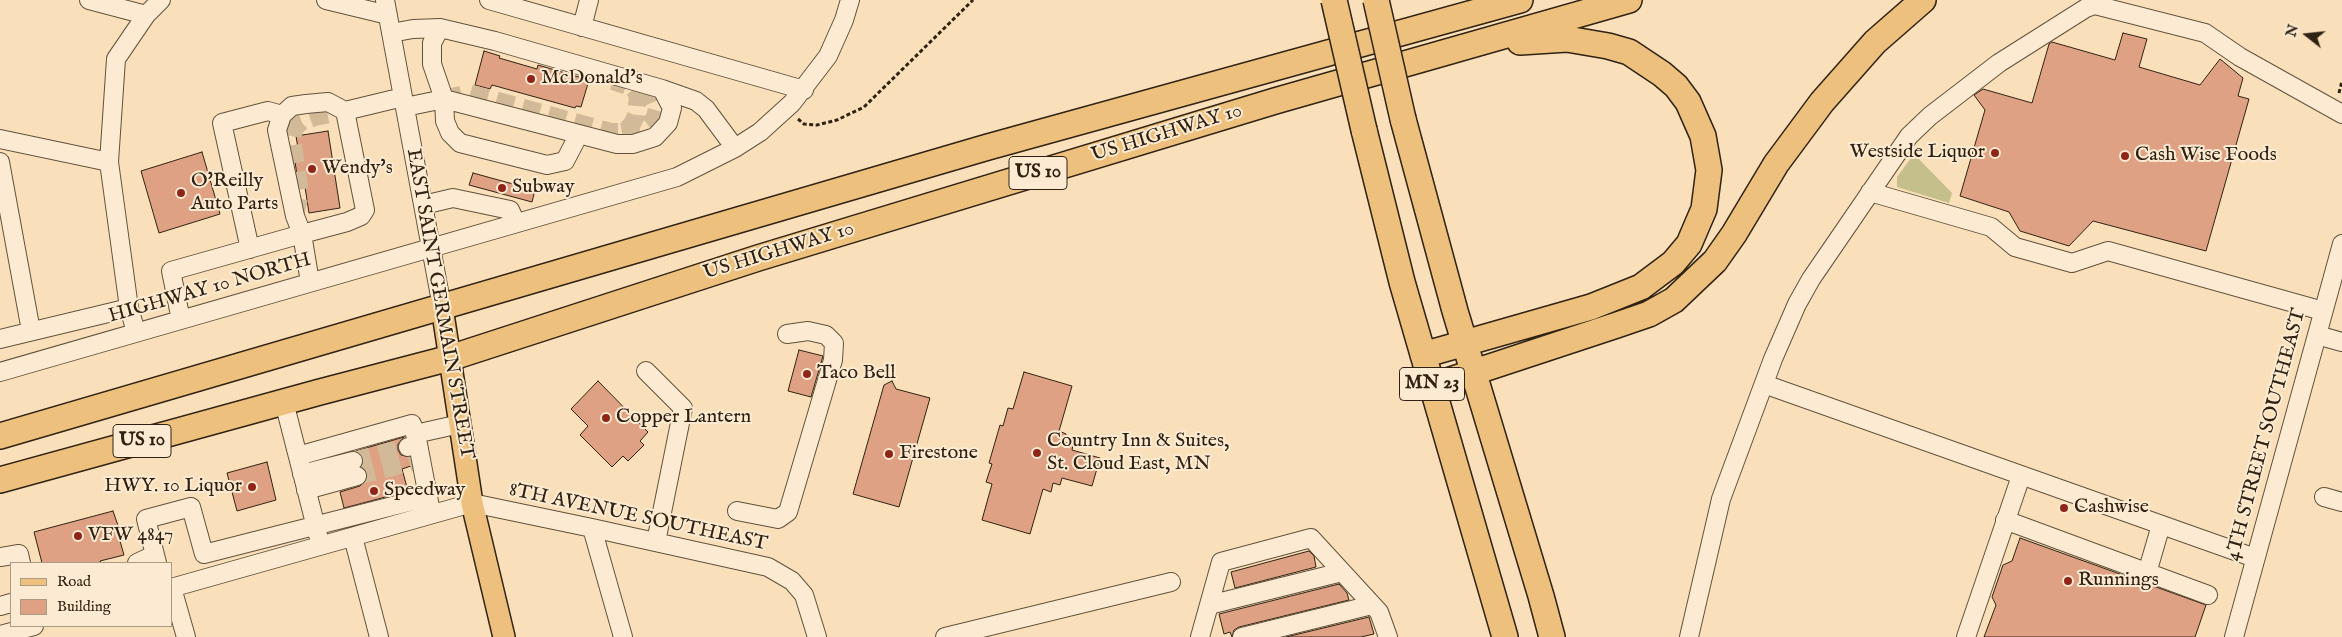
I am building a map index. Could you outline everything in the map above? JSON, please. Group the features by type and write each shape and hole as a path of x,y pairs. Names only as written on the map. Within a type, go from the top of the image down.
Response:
{"highway":[{"name":"MN 23","path":"1334,0 1364,130 1423,355 1505,637"},
{"name":"MN 23","path":"1376,0 1421,194 1552,637"},
{"path":"1372,41 1479,0"},
{"name":"US HIGHWAY 10","path":"442,307 979,149 1520,0"},
{"name":"US HIGHWAY 10","path":"450,358 758,258 1266,104 1629,0"},
{"path":"1432,386 1649,314 1674,300 1715,261 1734,234 1776,164 1827,95 1875,42 1924,0"},
{"path":"1416,61 1542,40 1588,42 1629,52 1662,74 1676,86 1696,119 1707,152 1708,188 1704,209 1689,244 1660,275 1640,287 1591,306 1423,355"},
{"name":"US 10","path":"0,436 442,307"},
{"name":"US 10","path":"0,480 450,358"}],"main road":[{"name":"EAST SAINT GERMAIN STREET","path":"442,307 472,504 504,637"}],"street":[{"path":"89,0 146,15"},
{"path":"136,332 129,308 109,162 116,59 146,15 161,0"},
{"path":"326,0 387,8"},
{"path":"489,0 804,90"},
{"path":"582,26 589,0"},
{"name":"HIGHWAY 10 NORTH","path":"0,372 677,177 735,148 760,132 787,109 804,90 828,56 844,20 850,0"},
{"path":"1689,637 1721,499 1764,384 1805,290 1909,136 1930,116 1999,63 2086,8 2095,5 2205,33 2240,57 2342,114"},
{"name":"EAST SAINT GERMAIN STREET","path":"387,8 442,307"},
{"path":"440,28 432,43 432,64 444,99 445,121 450,133 460,143 547,166 565,161 579,134"},
{"path":"391,33 413,29 440,28 495,41 684,96 701,105 735,148"},
{"path":"310,282 302,234 294,216 277,130 282,115 292,106 328,102 345,111 404,102 444,99 617,144 633,144 654,137 668,123 672,108 662,89"},
{"path":"250,249 222,123 268,110 282,115"},
{"path":"181,320 171,271 347,222 361,216 365,210 345,111"},
{"path":"0,139 109,162"},
{"path":"0,162 31,331"},
{"path":"1870,192 1991,227 2015,247 2072,263 2108,251 2323,311"},
{"path":"423,205 453,198 510,210 516,223"},
{"name":"4TH STREET SOUTHEAST","path":"2234,637 2342,244"},
{"path":"0,339 129,308"},
{"path":"737,511 778,519 788,512 833,360 834,343 826,336 808,331 787,334"},
{"path":"2317,335 2342,342"},
{"path":"646,371 683,408 656,542"},
{"path":"1764,384 2256,558"},
{"path":"284,402 321,546"},
{"path":"298,456 412,424 415,449 431,515"},
{"path":"415,449 460,424"},
{"path":"304,482 355,468"},
{"path":"1966,637 2021,476"},
{"path":"142,562 156,559 146,518 191,507 204,554 428,497"},
{"path":"2324,497 2342,502"},
{"path":"186,637 172,588 472,504"},
{"name":"8TH AVENUE SOUTHEAST","path":"472,504 592,528 768,567 792,581 804,595 817,637"},
{"path":"2005,520 2208,594"},
{"path":"2147,572 2161,525"},
{"path":"592,528 623,637"},
{"path":"353,537 379,637"},
{"path":"1200,637 1222,562 1311,538 1378,612 1388,637"},
{"path":"257,540 263,562"},
{"path":"0,557 19,554 21,562"},
{"path":"1209,605 1342,572"},
{"path":"945,637 1171,582"},
{"path":"1242,637 1372,605"},
{"path":"0,635 30,627"}],"path":[{"path":"787,109 804,124 817,125 837,120 864,107 973,0"}],"shaded area":[{"path":"1914,154 1952,193 1949,203 1897,187 1897,177"}],"building":[{"name":"Cash Wise Foods","path":"2123,33 2147,39 2139,67 2200,85 2220,59 2243,78 2238,96 2249,99 2206,251 2093,221 2069,246 2020,231 2009,212 1960,196 1985,110 1974,95 1983,89 2032,103 2049,44 2052,42 2115,60"},
{"name":"McDonald's","path":"484,51 500,56 499,58 537,69 538,65 589,80 581,107 576,106 575,108 492,85 490,89 475,85"},
{"name":"Wendy's","path":"328,131 340,208 309,213 303,174 297,175 295,162 300,161 296,136"},
{"name":"O'Reilly Auto Parts","path":"202,152 220,214 159,233 141,171"},
{"name":"Subway","path":"473,173 535,190 532,202 469,185"},
{"name":"Taco Bell","path":"799,350 823,356 811,397 788,391"},
{"name":"Country Inn & Suites, St. Cloud East, MN","path":"1024,372 1072,386 1059,431 1066,434 1064,442 1073,445 1072,450 1100,458 1092,486 1062,478 1060,485 1053,483 1051,492 1043,489 1030,534 982,520 992,484 986,482 992,464 989,463 1000,425 1003,426 1008,408 1013,409"},
{"name":"Copper Lantern","path":"598,381 648,432 640,441 644,445 628,461 623,456 612,467 580,435 588,426 571,409"},
{"name":"Firestone","path":"892,381 896,389 930,398 899,507 853,494 884,385"},
{"path":"404,437 398,444 398,450 401,455 410,457 411,466 402,469 408,491 344,508 340,492 360,486 367,478 367,473 362,467 363,458 356,451"},
{"name":"HWY. 10 Liquor","path":"267,462 276,500 237,511 227,473"},
{"name":"VFW 4847","path":"113,511 123,540 120,541 124,555 100,562 42,562 34,532"},
{"name":"Runnings","path":"2020,538 2206,605 2195,637 1984,637 1996,605 1992,597 2003,565 2012,561"},
{"path":"1309,551 1314,556 1316,567 1235,588 1231,572"},
{"path":"1339,584 1347,593 1349,600 1239,627 1234,630 1232,637 1230,632 1224,634 1219,614"},
{"path":"1369,617 1374,634 1361,637 1286,637"}],"tunnel":[{"path":"444,99 469,93 611,132 622,132 631,126 636,116 638,95 633,88 613,81"},
{"path":"622,132 645,127 654,120 657,109 653,99 648,94 633,88"},
{"path":"295,216 300,194 292,139 294,129 301,122 315,117 345,111"},
{"path":"353,461 408,447"},
{"path":"357,476 412,462"}],"place":[{"name":"McDonald's","path":"531,79"},
{"name":"Westside Liquor","path":"1995,153"},
{"name":"Cash Wise Foods","path":"2125,156"},
{"name":"Wendy's","path":"312,169"},
{"name":"Subway","path":"502,188"},
{"name":"O'Reilly Auto Parts","path":"181,193"},
{"name":"Taco Bell","path":"807,374"},
{"name":"Copper Lantern","path":"606,418"},
{"name":"Country Inn & Suites, St. Cloud East, MN","path":"1037,453"},
{"name":"Firestone","path":"889,454"},
{"name":"HWY. 10 Liquor","path":"252,487"},
{"name":"Speedway","path":"374,491"},
{"name":"Cashwise","path":"2064,508"},
{"name":"VFW 4847","path":"78,536"},
{"name":"Runnings","path":"2068,581"}]}
